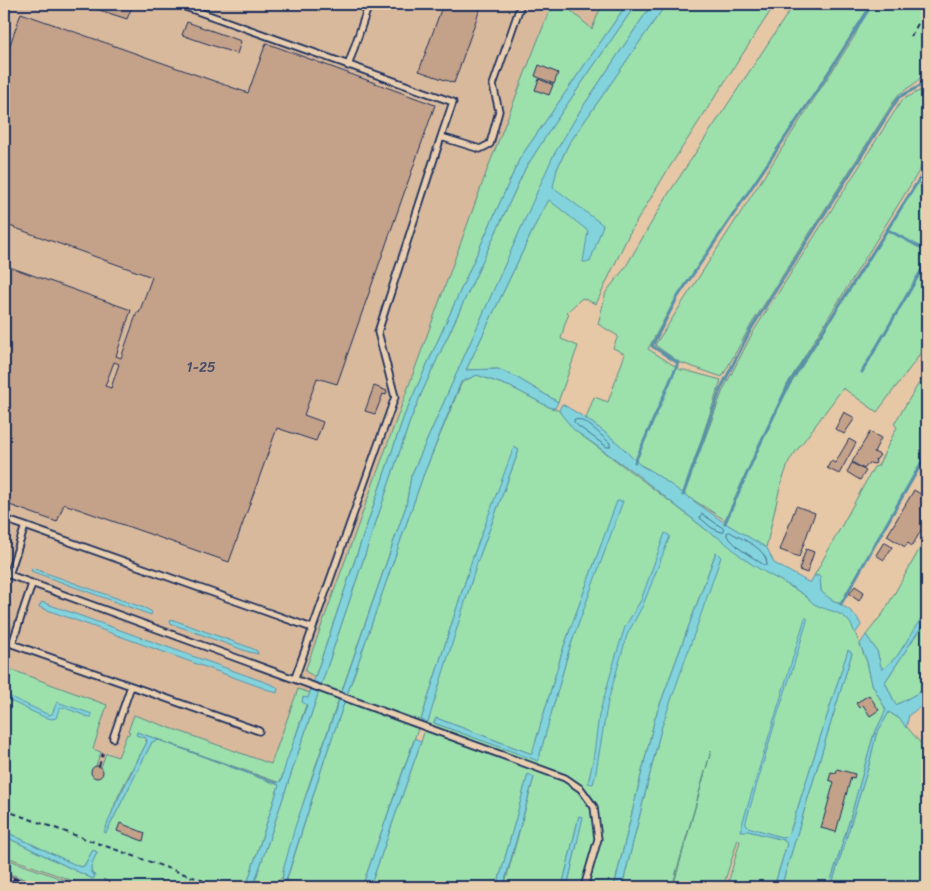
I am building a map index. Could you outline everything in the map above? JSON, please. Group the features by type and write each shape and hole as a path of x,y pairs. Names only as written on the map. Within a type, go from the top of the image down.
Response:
{"lane":[{"path":"176,4 453,102 378,332 395,397 295,678"},
{"path":"197,12 200,4"},
{"path":"348,66 369,4"},
{"path":"441,137 480,149 490,144 499,111 494,85 521,4"},
{"path":"4,519 312,628"},
{"path":"25,526 6,574 565,778 582,789 594,807 598,839 584,887"},
{"path":"32,584 12,644 259,731"},
{"path":"113,738 132,686"}],"path":[{"path":"4,11 6,4"},
{"path":"912,36 927,8"},
{"path":"99,766 103,752"},
{"path":"4,810 221,887 222,880"}],"shaded area":[{"path":"4,4 627,4 561,102 404,416 419,433 271,887 135,887 4,848"},
{"path":"4,872 48,887 11,887 4,885"}],"green space":[{"path":"552,4 563,4 592,29 602,4 627,4 520,158 404,416 315,677 305,671 489,165"},
{"path":"636,4 652,4 580,111 553,157 411,476 406,506 309,785 283,876 274,887 253,887 410,421 422,392 525,169"},
{"path":"666,4 775,4 667,171 629,234 596,304 582,298 567,312 569,314 561,339 578,346 558,402 514,376 498,369 466,370 549,200 557,169 568,145"},
{"path":"794,4 927,4 927,67 918,81 898,95 751,325 722,377 679,362 655,345 854,37 866,13 818,89 676,298 648,349 681,370 721,380 683,495 650,470 635,462 622,447 586,418 594,397 608,402 625,354 613,348 618,336 598,324 606,292 625,268 667,196"},
{"path":"927,82 927,158 788,383 725,520 684,494 723,390 753,332 902,100 923,89"},
{"path":"927,168 927,341 916,360 877,412 843,388 789,461 780,487 766,548 725,523 790,385"},
{"path":"927,370 927,456 841,604 826,597 821,591 820,576 814,576 874,467 878,466 897,427 894,424"},
{"path":"477,375 511,387 559,411 578,433 709,532 723,539 737,553 803,594 815,604 841,614 852,625 867,662 872,684 886,710 873,737 829,887 781,887 852,653 848,651 790,832 784,838 749,828 745,825 745,830 784,840 787,844 774,887 727,887 740,841 738,839 723,887 673,887 711,751 672,887 622,887 661,729 716,552 655,718 614,887 567,887 577,844 579,816 562,887 504,887 534,777 528,775 497,887 370,887 421,742 477,563 519,450 515,448 473,557 421,720 362,887 312,887 306,881 301,881 301,885 286,882 325,758 423,476 462,382","holes":["622,501 569,650 538,760 434,723 436,718 532,754 563,649 617,502"]},
{"path":"927,536 927,609 898,655 882,671 877,651 866,635 884,612"},
{"path":"927,618 927,688 896,705 885,682"},
{"path":"4,667 107,705 93,749 101,752 96,765 101,767 106,753 118,757 127,734 130,732 128,731 134,715 271,764 298,689 310,693 280,783 137,732 147,742 114,806 108,829 153,740 159,740 279,785 246,887 120,887 103,879 109,887 90,887 4,856 4,836 93,879 95,876 92,873 91,867 97,852 93,850 84,866 80,867 4,831"},
{"path":"889,712 901,720 923,746 921,748 927,754 927,887 831,887 869,765 876,735"},
{"path":"4,858 84,887 48,887 4,872"}],"water":[{"path":"627,4 636,4 525,169 422,392 410,421 253,887 246,887 279,785 160,741 277,783 281,781 307,705 302,702 303,697 308,698 404,416 520,158"},
{"path":"652,4 666,4 568,145 557,169 553,187 603,225 590,262 583,262 588,231 549,200 466,370 498,369 514,376 558,402 555,408 551,408 511,387 477,375 461,382 423,476 325,758 284,887 282,887 283,871 295,827 406,506 411,476 553,156 580,111"},
{"path":"562,404 606,434 641,465 725,523 767,548 774,563 810,583 814,576 820,576 821,591 849,610 858,619 861,625 855,634 852,626 844,617 814,604 803,594 752,565 635,473 574,430 559,410"},
{"path":"514,447 519,450 477,563 428,722 421,720 473,557"},
{"path":"617,501 623,501 569,650 538,761 434,723 436,718 532,754 563,649"},
{"path":"665,533 670,536 643,605 627,635 608,701 595,777 593,784 588,783 599,715 617,652 625,627 641,600"},
{"path":"716,552 721,557 661,729 622,887 614,887 655,718"},
{"path":"32,568 147,609 152,612 151,615 31,571"},
{"path":"42,602 273,685 278,688 277,693 39,607"},
{"path":"927,609 927,618 885,682 896,705 927,688 927,702 909,715 906,728 901,720 889,712 876,735 869,765 831,887 829,887 873,737 886,710 872,684 867,662 860,644 866,635 877,651 882,670 898,655"},
{"path":"805,618 807,618 807,621 746,821 748,827 784,838 790,832 848,650 852,653 781,887 774,887 787,844 784,840 748,831 740,831"},
{"path":"171,619 251,648 257,651 258,654 172,624 170,622"},
{"path":"4,694 49,715 52,714 57,702 92,714 91,718 63,707 59,709 56,718 44,717 4,698"},
{"path":"137,732 159,740 152,742 106,833 104,832 116,803 147,742 146,738 136,735"},
{"path":"415,738 421,742 370,887 362,887"},
{"path":"528,774 534,777 503,887 497,887"},
{"path":"579,816 583,817 567,887 562,887"},
{"path":"4,831 80,867 84,866 93,850 97,852 91,866 91,873 95,875 93,879 4,836"}],"building":[{"path":"81,4 133,4 127,19"},
{"path":"443,4 466,4 480,9 454,83 419,71"},
{"path":"21,13 248,93 266,43 435,105 337,384 317,378 304,415 323,422 316,441 277,428 229,562 64,504 57,522 4,503 4,265 131,310 116,356 121,358 152,277 4,224 4,62","holes":["114,362 119,364 111,388 105,386"]},
{"path":"187,22 241,41 237,54 182,35"},
{"path":"539,65 558,73 554,84 535,76"},
{"path":"539,79 553,85 549,95 535,90"},
{"path":"374,386 387,391 386,395 383,394 375,414 365,411"},
{"path":"844,412 855,418 844,434 835,429"},
{"path":"870,432 881,438 874,452 880,455 875,459 875,464 869,463 864,469 852,462"},
{"path":"849,439 856,443 839,474 827,468 831,461 835,463"},
{"path":"852,463 866,471 860,480 847,472"},
{"path":"914,490 927,498 927,520 912,546 908,543 905,547 887,536"},
{"path":"796,506 815,513 799,557 780,550"},
{"path":"884,542 892,547 884,560 876,555"},
{"path":"806,549 814,552 807,573 799,570"},
{"path":"855,586 864,592 859,601 849,594"},
{"path":"869,695 879,710 870,716 863,705 859,708 856,703"},
{"path":"95,766 99,766 103,772 99,778 95,778 91,774 91,770"},
{"path":"837,769 855,774 854,778 851,777 836,832 821,828 834,782 829,780 831,772 836,773"},
{"path":"120,823 145,833 143,841 117,831"}],"waterway":[{"path":"635,462 678,363 652,346 677,298 818,89 872,4"},
{"path":"683,495 721,388 751,329 899,97 920,86 927,75"},
{"path":"725,523 789,384 927,167"},
{"path":"888,230 927,251"},
{"path":"862,372 927,261"},
{"path":"841,604 927,453"}],"railway":[{"path":"4,876 37,887"}]}
